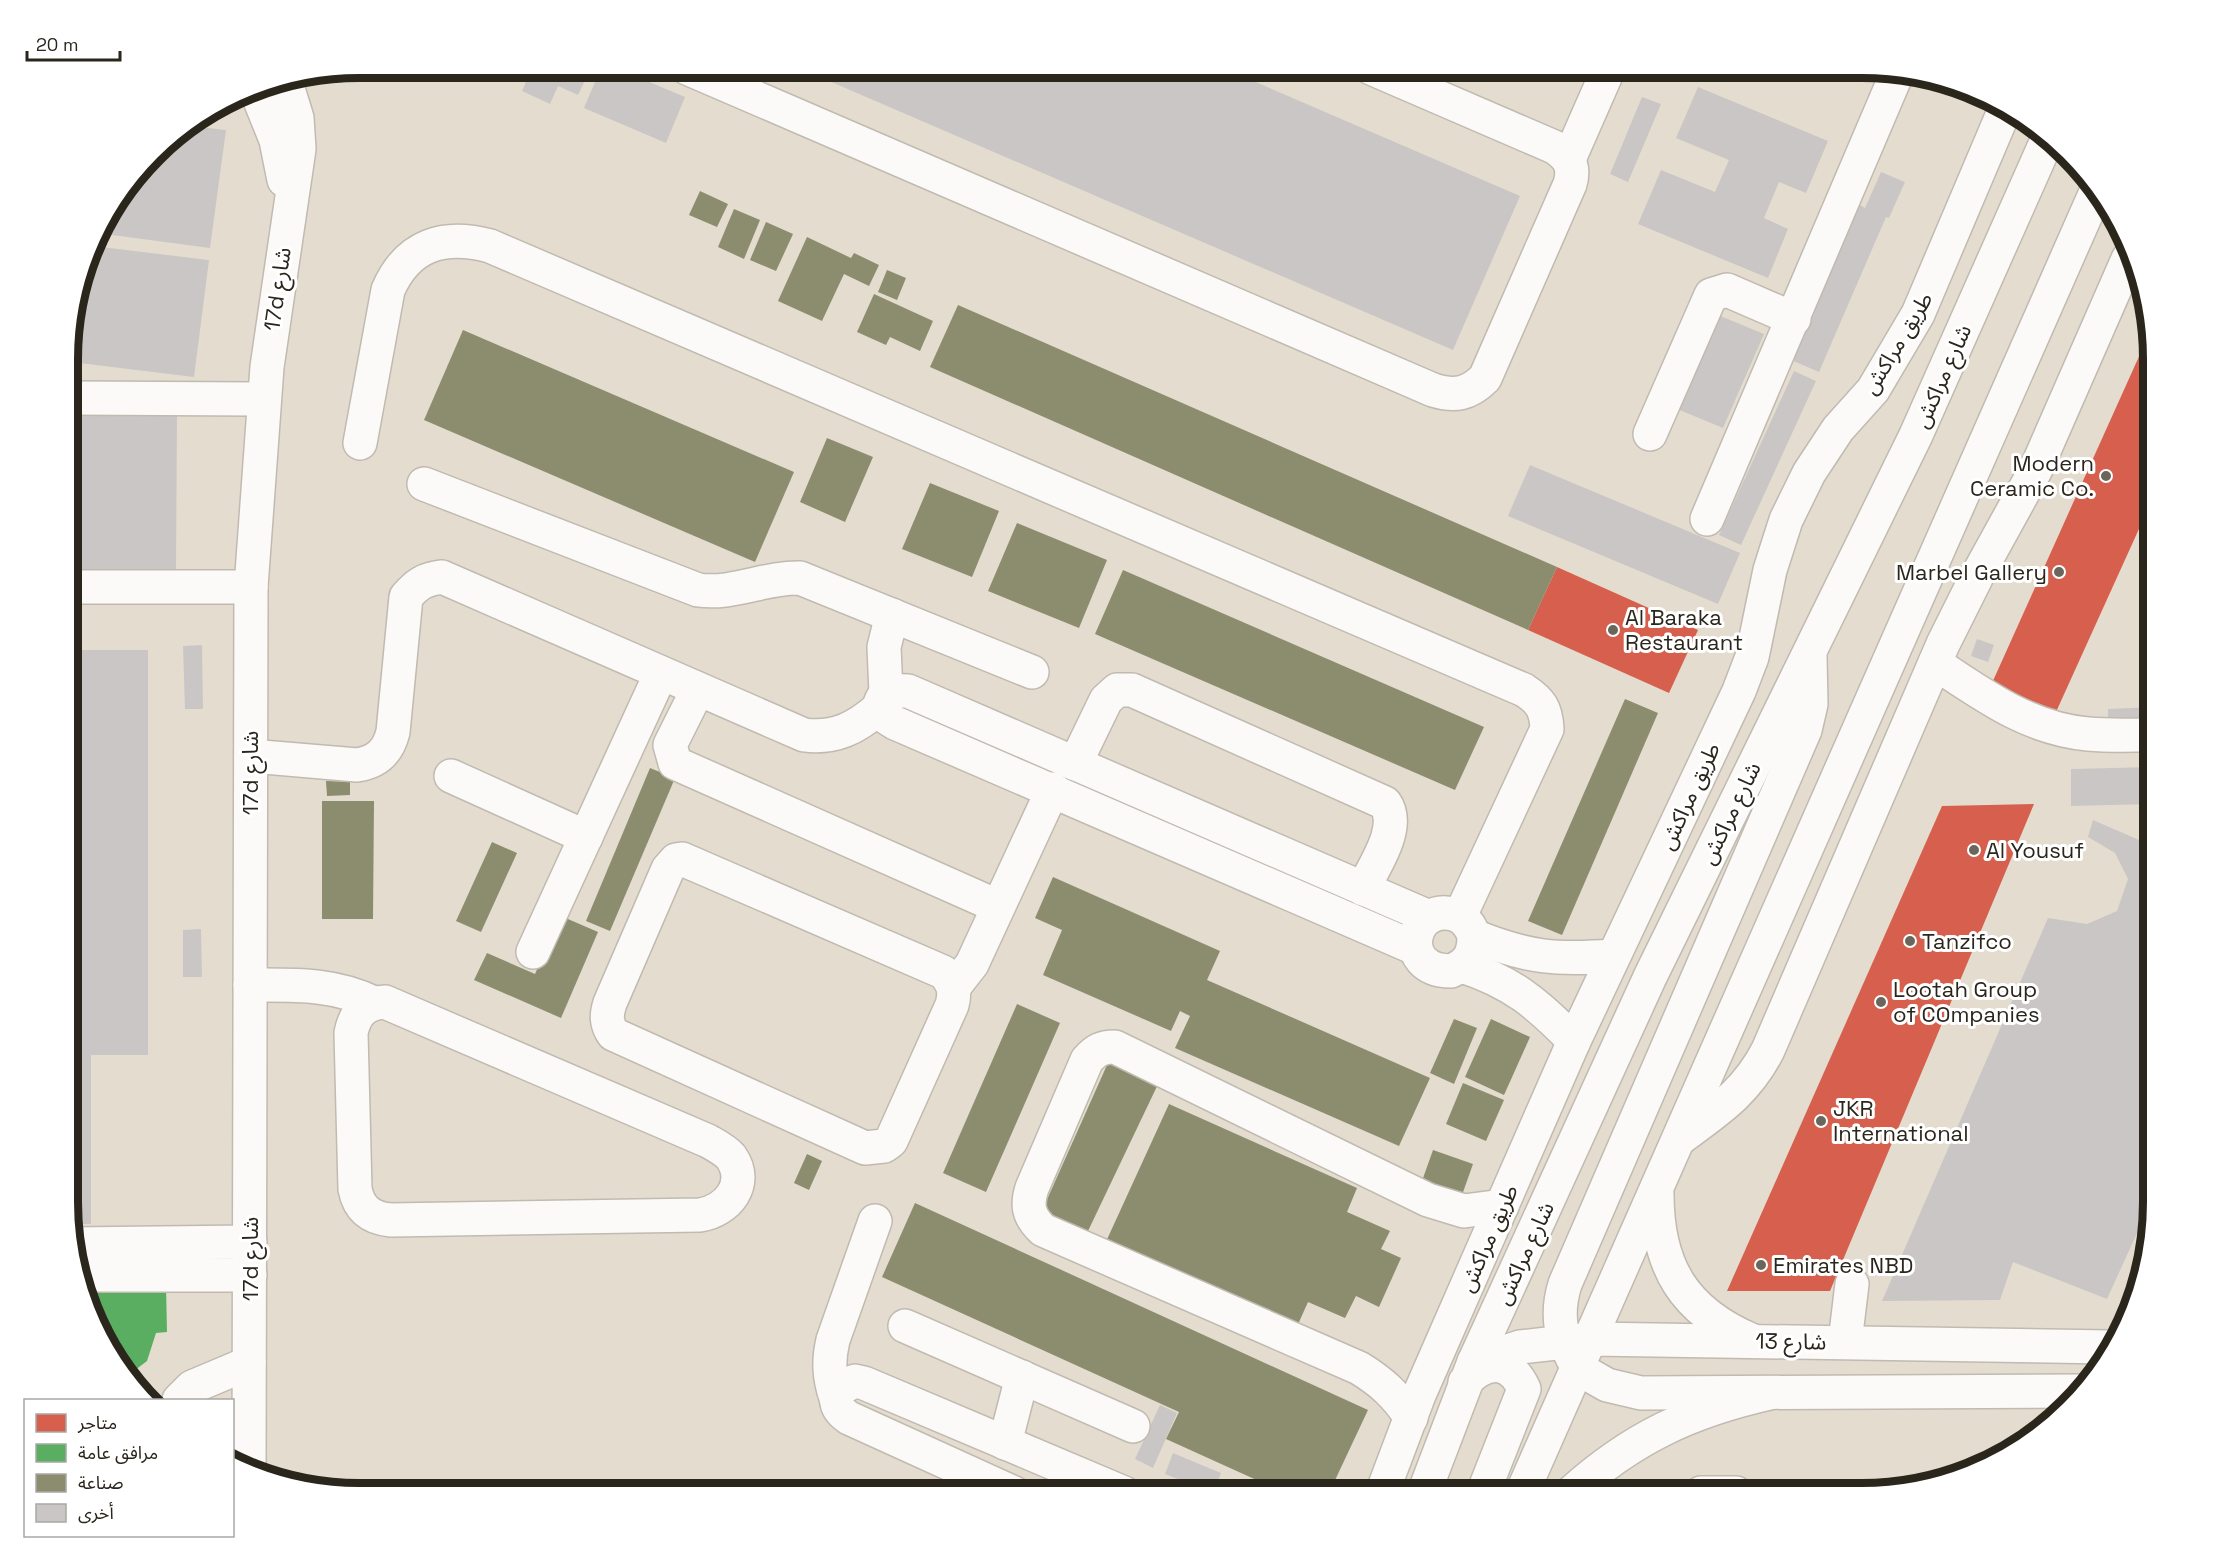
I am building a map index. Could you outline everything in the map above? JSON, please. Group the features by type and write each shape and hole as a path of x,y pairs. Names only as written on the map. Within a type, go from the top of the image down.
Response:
{"main road":[{"path":"710,78 1447,394 1462,394 1475,388 1485,378 1570,184 1572,167 1569,159 1554,147 1394,78"},
{"path":"1569,159 1605,78"},
{"path":"1707,519 1895,80"},
{"name":"17d شارع","path":"249,1461 251,587 264,399 287,218 299,149 297,118 288,88"},
{"path":"258,97 276,140 284,179 287,218"},
{"name":"طريق مراكش","path":"1386,1483 1411,1418 1574,1041 1739,691 1752,657 1770,570 1786,520 1809,473 1838,429 1873,390 1918,314 2002,116"},
{"name":"شارع مراكش","path":"1428,1483 1469,1372 1650,977 1916,435 2044,145"},
{"path":"1527,1483 1579,1369 1578,1339 1657,1189 1866,708 2093,199"},
{"path":"360,443 388,290 395,273 410,257 428,246 448,240 470,240 490,246 1524,690 1538,699 1546,713 1546,729 1454,923"},
{"path":"1679,1139 1730,1102 1758,1069 1959,609 2036,469 2126,263"},
{"path":"1650,434 1711,295 1727,290 1794,319"},
{"path":"78,398 264,399"},
{"path":"424,484 698,590 726,591 785,577 800,578 1032,672"},
{"path":"251,756 357,765 368,764 385,752 393,732 406,597 415,586 428,578 442,577 456,581 790,730 819,737 849,730 883,700 908,691 1364,889 1532,956 1563,960 1613,956"},
{"path":"78,587 251,587"},
{"path":"892,615 884,647 883,700 884,716 895,723 1053,789 1416,948"},
{"path":"1578,1339 1559,1321 1560,1302 1565,1284 1805,730 1812,687 1809,652"},
{"path":"1935,663 2007,710 2047,727 2088,735 2143,735"},
{"path":"533,952 661,673"},
{"path":"698,689 670,746 675,763 997,906"},
{"path":"1075,764 1106,700 1117,690 1132,690 1385,803 1390,811 1390,829 1364,889"},
{"path":"1866,708 1886,774"},
{"path":"451,776 586,837"},
{"path":"954,987 943,972 681,859 676,860 668,869 606,1013 607,1024 613,1034 622,1040 865,1148 884,1146 896,1134 952,1005 954,987 972,964 1053,789"},
{"path":"1454,923 1474,948 1470,958 1462,966 1451,971 1429,967 1420,959 1416,948 1417,931 1454,923"},
{"path":"1462,966 1491,975 1518,990 1542,1008 1574,1041"},
{"path":"250,985 327,987 344,990 374,1003 385,1002 397,1006 708,1141 730,1157 737,1170 738,1183 734,1196 725,1206 713,1213 700,1215 391,1220 372,1215 358,1202 354,1189 351,1033 354,1020 362,1009 374,1003"},
{"path":"1411,1418 1398,1398 1380,1380 1359,1368 1043,1230 1034,1222 1029,1211 1028,1199 1087,1060 1104,1047 1116,1047 1428,1200 1464,1210 1502,1206"},
{"path":"1657,1189 1661,1244 1670,1270 1703,1314 1726,1329 1751,1340"},
{"path":"875,1221 833,1340 829,1359 830,1379 837,1406 849,1418 968,1483 1022,1377"},
{"path":"81,1244 250,1242"},
{"path":"88,1275 250,1275"},
{"path":"1845,1342 1852,1284"},
{"path":"905,1326 1133,1426"},
{"name":"شارع 13","path":"1469,1372 1520,1347 1578,1339 2102,1347"},
{"path":"181,1399 192,1387 249,1363"},
{"path":"1469,1372 1499,1365 1515,1374 1524,1389 1487,1483"},
{"path":"1579,1369 1607,1385 1641,1394 2070,1391"},
{"path":"836,1398 839,1389 855,1381 1100,1483"},
{"path":"1583,1483 1610,1460 1670,1424 1703,1410 1770,1393"}],"building: متاجر":[{"path":"2142,349 2143,520 2056,712 1992,683"},
{"name":"Al Baraka Restaurant","path":"1557,567 1698,630 1669,693 1528,630"},
{"path":"2034,804 1830,1291 1727,1291 1942,806"}],"building: مرافق عامة":[{"path":"166,1285 167,1332 156,1333 147,1361 134,1371 107,1326 91,1286"}],"building: صناعة":[{"path":"700,191 728,204 717,227 689,215"},
{"path":"734,209 760,220 744,259 718,247"},
{"path":"766,222 793,234 776,271 750,260"},
{"path":"807,237 851,258 854,253 879,265 869,286 844,274 822,321 778,301"},
{"path":"887,270 906,278 897,300 878,292"},
{"path":"874,294 933,321 920,351 890,337 886,345 857,332"},
{"path":"958,305 1557,567 1528,630 930,367"},
{"path":"463,330 794,472 755,562 424,420"},
{"path":"827,438 873,457 845,522 800,502"},
{"path":"930,483 999,511 972,577 902,549"},
{"path":"1017,523 1107,560 1079,628 988,591"},
{"path":"1123,570 1484,727 1455,790 1095,634"},
{"path":"1625,699 1658,713 1562,935 1528,921"},
{"path":"650,768 675,778 610,931 586,921"},
{"path":"326,781 350,782 350,795 327,796"},
{"path":"322,801 374,801 373,919 322,919"},
{"path":"492,842 517,853 481,932 456,921"},
{"path":"1053,877 1220,951 1207,980 1430,1078 1399,1146 1175,1048 1190,1016 1180,1011 1171,1031 1043,975 1062,930 1035,918"},
{"path":"561,916 598,932 561,1018 474,980 487,953 535,974"},
{"path":"1017,1004 1060,1023 986,1192 943,1173"},
{"path":"1454,1019 1477,1028 1454,1084 1430,1073"},
{"path":"1491,1019 1530,1037 1504,1095 1465,1077"},
{"path":"1111,1056 1160,1080 1088,1231 1041,1213"},
{"path":"1463,1083 1504,1100 1486,1141 1446,1124"},
{"path":"1169,1104 1357,1188 1347,1212 1390,1231 1381,1249 1401,1258 1379,1307 1356,1296 1345,1318 1308,1302 1295,1331 1104,1246"},
{"path":"1433,1150 1473,1164 1462,1195 1422,1181"},
{"path":"807,1154 822,1161 809,1190 794,1183"},
{"path":"915,1203 1368,1410 1334,1483 1263,1483 1166,1439 1179,1412 882,1277"}],"building: أخرى":[{"path":"528,78 586,78 578,95 558,86 550,104 522,91"},
{"path":"597,78 640,78 685,97 666,143 584,108"},
{"path":"822,78 1246,78 1520,196 1453,350"},
{"path":"1698,87 1828,141 1806,193 1779,182 1764,218 1788,229 1768,278 1638,224 1661,170 1715,192 1729,160 1676,138"},
{"path":"1642,97 1661,104 1628,182 1610,174"},
{"path":"200,127 226,130 210,248 107,234 125,203 160,160"},
{"path":"1881,172 1905,182 1889,218 1886,217 1819,372 1791,360 1858,204 1865,208"},
{"path":"101,247 209,260 194,377 78,363 83,304"},
{"path":"1718,315 1764,334 1723,428 1677,409"},
{"path":"1794,371 1816,381 1741,545 1719,535"},
{"path":"78,414 177,414 176,569 78,569"},
{"path":"1530,465 1740,553 1718,604 1508,516"},
{"path":"1977,639 1994,645 1988,662 1971,656"},
{"path":"202,645 203,709 185,709 183,646"},
{"path":"78,650 148,650 148,1055 91,1055 91,1224 79,1224 78,1202"},
{"path":"2143,707 2143,727 2108,729 2108,709"},
{"path":"2143,767 2143,804 2071,806 2071,769"},
{"path":"2093,820 2143,842 2142,1222 2107,1299 2013,1262 2000,1300 1882,1301 2048,918 2087,924 2117,911 2128,879 2115,853 2088,837"},
{"path":"201,929 202,977 183,977 183,930"},
{"path":"1160,1405 1177,1413 1153,1468 1135,1459"},
{"path":"1173,1453 1221,1473 1217,1483 1188,1483 1165,1474"}],"place":[{"name":"Modern Ceramic Co.","path":"2106,476"},
{"name":"Marbel Gallery","path":"2059,572"},
{"name":"Al Baraka Restaurant","path":"1613,630"},
{"name":"Al Yousuf","path":"1974,850"},
{"name":"Tanzifco","path":"1910,941"},
{"name":"Lootah Group of COmpanies","path":"1881,1002"},
{"name":"JKR International","path":"1821,1121"},
{"name":"Emirates NBD","path":"1761,1265"}]}
